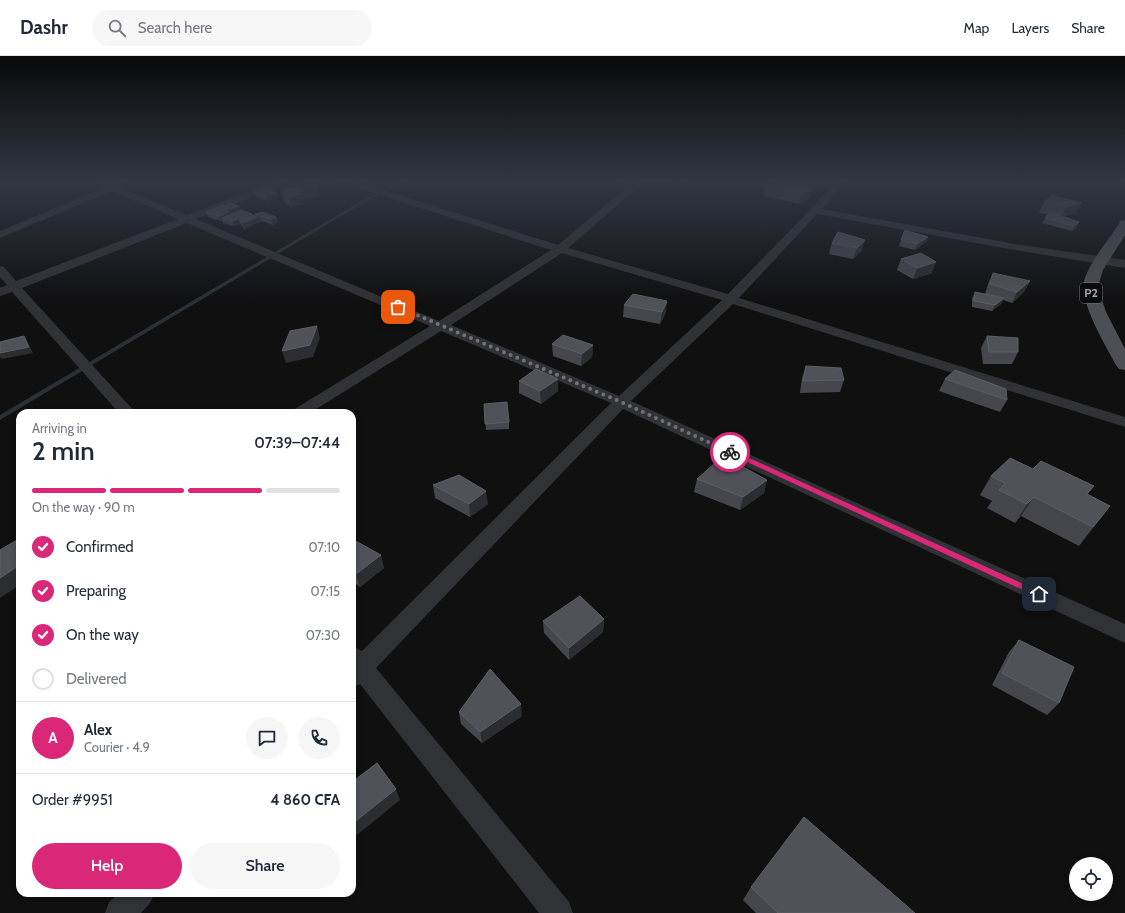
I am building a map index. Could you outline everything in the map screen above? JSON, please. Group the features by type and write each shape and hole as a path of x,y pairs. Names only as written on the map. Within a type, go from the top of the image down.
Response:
{"main road":[{"name":"P2","path":"1125,224 1091,281 1091,292 1094,305 1125,365"}],"street":[{"path":"0,234 27,223"},
{"path":"0,292 176,223"},
{"path":"195,223 442,325 621,402 1125,634"},
{"path":"479,223 560,249 731,299 1125,422"},
{"path":"306,409 442,325 560,249 590,223"},
{"path":"356,666 621,402 731,299 804,223"},
{"path":"882,223 1015,247 1125,264"},
{"path":"0,270 88,371 124,409"},
{"path":"356,668 558,913"},
{"path":"120,913 136,897"}],"building":[{"path":"1063,223 1078,223 1074,226"},
{"path":"905,230 928,237 917,244 901,240"},
{"path":"838,232 865,240 857,248 832,243"},
{"path":"921,253 936,262 917,268 901,259"},
{"path":"993,273 1030,281 1017,292 990,284"},
{"path":"975,292 1004,298 995,305 974,301"},
{"path":"633,294 667,301 662,312 624,305"},
{"path":"317,326 310,345 282,351 290,331"},
{"path":"563,335 593,345 582,354 552,344"},
{"path":"24,336 29,347 0,353 0,342"},
{"path":"987,336 1018,338 1018,352 989,352"},
{"path":"806,366 841,368 844,380 803,381"},
{"path":"536,369 558,379 540,391 519,381"},
{"path":"955,370 1006,389 1007,400 945,379"},
{"path":"507,402 509,422 485,424 484,404"},
{"path":"723,456 767,480 743,497 697,479"},
{"path":"1010,458 1033,469 1041,461 1094,486 1087,494 1110,506 1093,527 1034,497 1027,504 999,490 1005,483 991,476"},
{"path":"459,475 486,491 469,504 433,485"},
{"path":"16,541 16,568 0,578 0,550"},
{"path":"356,541 381,555 356,574"},
{"path":"580,596 604,619 569,648 543,621"},
{"path":"1019,640 1074,667 1059,703 1002,673"},
{"path":"490,669 521,704 480,732 459,712"},
{"path":"377,763 396,789 356,821 356,779"},
{"path":"804,817 915,913 778,913 751,887"}],"waterway":[{"path":"0,418 327,223"}],"way so far":[{"path":"398,307 621,402 730,452"}],"route":[{"path":"730,452 1039,594"}]}
